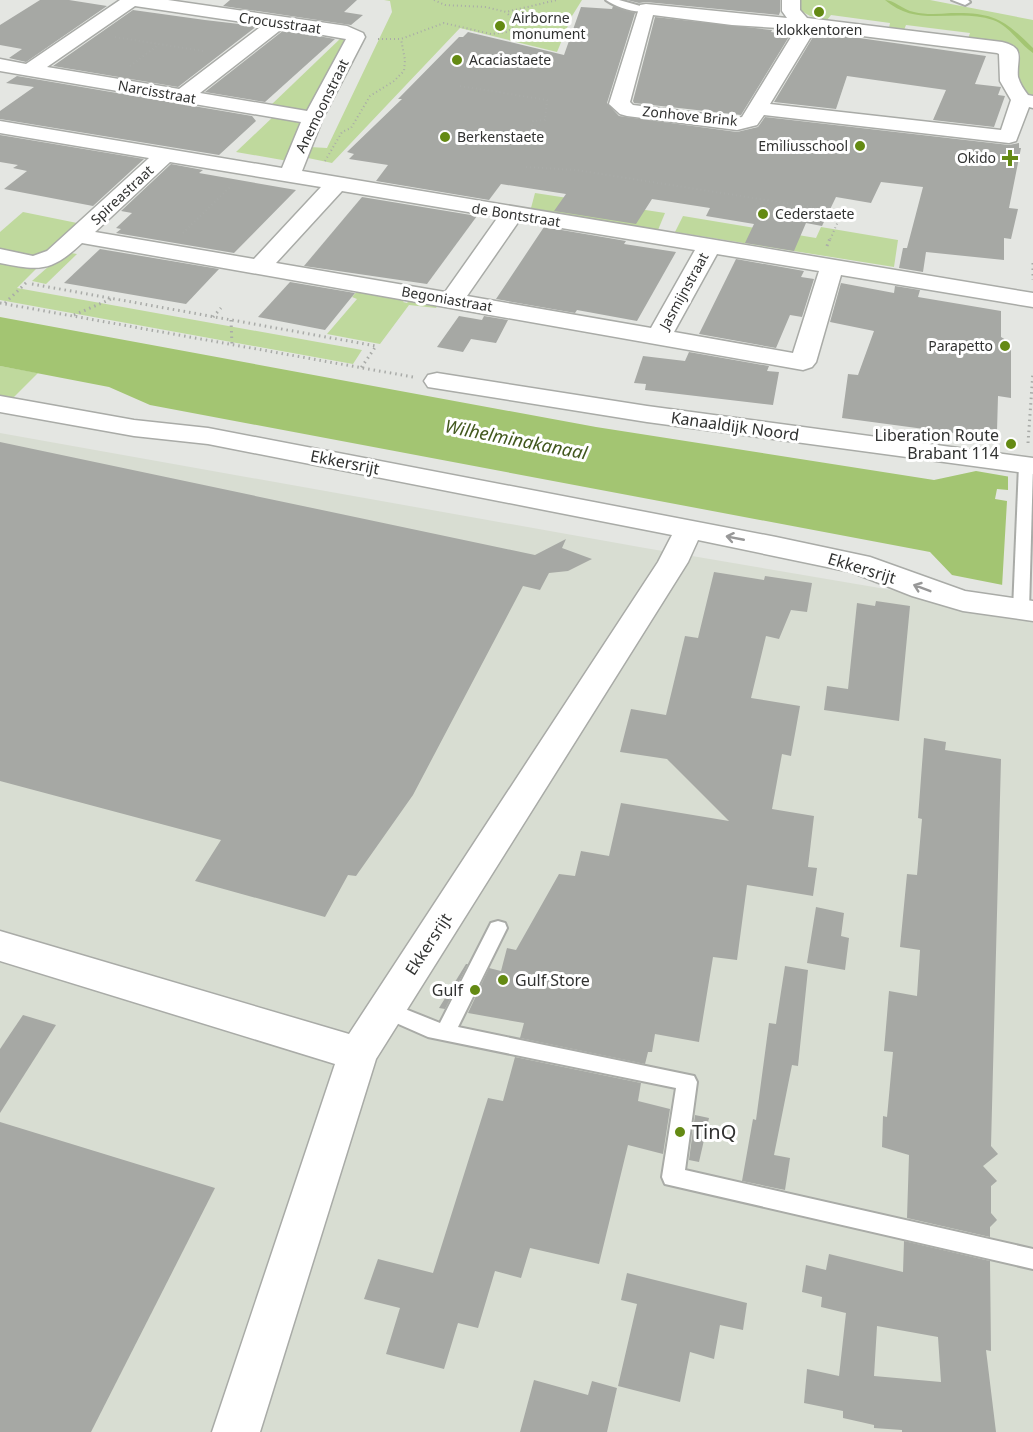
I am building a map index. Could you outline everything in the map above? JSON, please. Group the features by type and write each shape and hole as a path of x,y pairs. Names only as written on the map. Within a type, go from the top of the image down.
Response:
{"street":[{"path":"30,70 132,0"},
{"name":"Crocusstraat","path":"132,0 347,32 356,37"},
{"path":"791,0 791,11 801,24"},
{"path":"646,9 775,24 818,24 1002,48 1009,52 1007,80 1027,101 1009,137"},
{"name":"Zonhove Brink","path":"646,9 619,104 627,110 737,124 750,121 759,109 806,29 801,24"},
{"path":"183,96 278,23"},
{"name":"Anemoonstraat","path":"289,176 313,118 356,37"},
{"name":"Narcisstraat","path":"0,65 313,118"},
{"name":"Zonhove Brink","path":"759,109 1033,140"},
{"name":"de Bontstraat","path":"0,127 709,247 828,260 1033,300"},
{"name":"Spireastraat","path":"79,236 165,155"},
{"path":"261,266 336,184"},
{"path":"453,299 512,214"},
{"path":"0,256 34,263 54,256 79,236"},
{"name":"Begoniastraat","path":"79,236 453,299 803,362 828,260"},
{"name":"Jasmijnstraat","path":"659,336 709,247"},
{"name":"Kanaaldijk Noord","path":"437,381 1028,469"},
{"name":"Ekkersrijt","path":"0,404 134,428 208,436 843,560 875,568 950,597 978,605 1026,604"},
{"name":"Ekkersrijt","path":"236,1432 358,1054 673,562 689,529"},
{"path":"0,946 358,1054"}],"lane":[{"path":"611,0 625,6 646,9"},
{"path":"1026,604 1028,469"},
{"path":"445,1032 498,928"},
{"path":"386,1009 428,1029 687,1082 673,1177 1033,1259"}],"path":[{"path":"434,0 445,4 486,7 506,12 557,0"},
{"path":"323,164 342,132 351,128 370,96 394,81 404,70 405,60 401,39 448,22 494,34 508,32 514,27 513,19 506,12"},
{"path":"85,33 234,56"},
{"path":"107,83 158,44"},
{"path":"459,86 548,100 544,120 533,121 527,148"},
{"path":"526,167 576,170 842,212 828,260"},
{"path":"165,250 250,170"},
{"path":"26,283 376,346 361,368"},
{"path":"72,316 111,298"},
{"path":"0,303 437,381"},
{"path":"213,317 221,308"},
{"path":"231,320 232,345"},
{"path":"1028,469 1033,372"}],"shaded area":[{"path":"384,0 582,0 572,16 557,52 460,28 332,163 308,158 310,147 327,148 392,12 390,1"},
{"path":"800,0 930,0 1033,20 1033,95 1029,95 1017,78 1020,54 1014,46 968,39 970,33 906,25 904,30 889,28 890,23 831,15 827,20 806,14 797,5"},
{"path":"342,37 351,38 307,112 270,106"},
{"path":"275,115 306,122 288,161 236,152"},
{"path":"535,193 665,213 658,230 531,208"},
{"path":"23,212 82,224 48,251 31,257 0,252 0,232"},
{"path":"683,216 816,238 821,227 898,240 894,267 675,232"},
{"path":"65,252 77,254 46,284 32,281"},
{"path":"0,259 45,260 17,288 362,350 353,364 0,300"},
{"path":"360,288 408,296 403,302 407,303 412,297 440,302 436,308 409,305 380,344 327,334 357,299 352,297"},
{"path":"0,366 38,373 10,401 0,399"},
{"path":"0,433 645,548 1033,614 1033,1432 0,1432"}],"water":[{"name":"Wilhelminakanaal","path":"0,317 596,427 934,480 976,471 1033,481 1033,591 952,575 930,552 150,405 109,387 0,366"}],"pier":[{"path":"1008,474 1033,479 1033,593 1002,587 1007,501 995,499 997,489 1008,490"}],"building":[{"path":"40,0 69,0 107,6 26,62 9,58 22,49 0,45 0,25"},
{"path":"230,0 357,0 344,12 363,15 351,25 223,6"},
{"path":"627,0 780,0 780,12 779,15 639,3"},
{"path":"613,6 635,13 607,103 619,116 737,132 758,127 765,117 1009,145 1019,143 1019,148 1021,148 1009,208 1018,209 1011,239 1004,238 1004,260 926,252 923,272 899,268 903,248 907,248 923,187 881,182 871,203 836,197 822,226 806,223 794,251 745,243 754,224 706,216 710,208 652,199 636,224 554,211 566,194 501,184 489,200 376,181 388,165 349,159 354,154 347,152 402,99 398,99 459,37 463,37 468,32 564,55 581,7 612,9"},
{"path":"133,10 257,26 178,87 53,66"},
{"path":"655,17 772,30 771,32 790,35 741,115 634,103"},
{"path":"284,30 335,39 265,102 205,92"},
{"path":"824,33 986,56 975,84 1001,87 998,95 1005,96 994,127 933,120 946,90 847,76 836,109 774,102 813,37 822,38"},
{"path":"17,76 252,116 256,121 219,155 0,119 0,111 34,87 6,83"},
{"path":"0,135 144,159 93,206 4,189 27,171 13,168 18,165 0,162"},
{"path":"171,164 203,170 199,173 296,190 234,253 116,233 121,229 116,228 132,213 121,211"},
{"path":"362,197 477,216 427,284 304,266"},
{"path":"544,227 626,241 624,244 676,252 637,321 496,299"},
{"path":"100,249 219,269 186,304 64,283"},
{"path":"736,259 804,271 801,277 814,279 802,317 790,315 776,348 699,334"},
{"path":"290,282 355,293 325,330 258,317"},
{"path":"841,283 894,293 895,286 920,290 918,297 1001,311 1001,337 1011,343 1011,398 998,396 997,431 984,429 984,437 842,418 848,374 858,375 874,331 830,322"},
{"path":"459,316 482,320 484,316 508,320 496,343 471,339 463,352 437,347"},
{"path":"689,352 769,366 767,371 779,372 773,405 645,390 646,384 634,383 643,356 685,361"},
{"path":"0,442 535,555 566,539 562,548 592,559 568,571 549,573 540,590 523,586 413,795 356,876 348,875 325,917 195,881 221,840 0,781"},
{"path":"714,572 764,580 765,576 812,583 807,612 791,610 779,639 766,636 751,698 800,706 791,756 782,754 772,809 814,816 808,867 817,868 813,896 747,885 737,960 713,957 699,1042 655,1034 652,1052 648,1052 645,1064 520,1038 524,1023 468,1013 489,968 501,971 507,948 516,950 559,874 575,876 581,851 609,856 621,803 729,821 667,759 620,752 631,709 666,715 685,636 698,638"},
{"path":"876,601 910,606 899,721 824,710 827,686 848,689 857,603 875,606"},
{"path":"924,738 946,742 945,750 1001,759 991,1146 998,1154 983,1166 997,1181 991,1186 991,1213 997,1220 990,1227 990,1237 907,1218 909,1155 882,1147 883,1116 887,1117 893,1052 884,1051 889,991 917,996 920,950 900,947 907,874 917,875 922,819 918,818"},
{"path":"816,907 844,913 841,936 849,938 845,970 807,963"},
{"path":"468,964 445,1009 439,1008"},
{"path":"785,966 808,970 798,1066 792,1065 774,1155 790,1158 785,1190 742,1181 753,1119 756,1120 769,1023 776,1024"},
{"path":"23,1015 56,1025 0,1113 0,1049"},
{"path":"515,1057 641,1083 638,1101 670,1109 663,1154 628,1145 599,1264 530,1248 521,1278 495,1271 478,1328 458,1323 444,1369 386,1354 400,1308 364,1299 378,1259 433,1273 488,1098 503,1101"},
{"path":"695,1115 709,1118 699,1162 689,1160"},
{"path":"0,1122 215,1188 91,1432 0,1432"},
{"path":"904,1241 990,1261 991,1351 986,1350 996,1432 902,1432 902,1430 874,1428 874,1425 843,1418 843,1411 804,1403 807,1369 839,1376 846,1313 821,1307 822,1297 802,1292 806,1265 826,1270 829,1254 903,1272","holes":["877,1326 938,1337 941,1382 874,1376"]},
{"path":"627,1273 747,1303 743,1330 720,1325 714,1359 690,1352 680,1402 618,1386 637,1304 621,1300"},
{"path":"534,1380 588,1395 592,1381 617,1388 607,1432 520,1432"}],"waterway":[{"path":"887,0 899,9 912,13 984,16 997,20 1033,51"}],"place":[{"name":"klokkentoren","path":"819,12"},
{"name":"Airborne monument","path":"500,26"},
{"name":"Acaciastaete","path":"457,60"},
{"name":"Berkenstaete","path":"445,137"},
{"name":"Emiliusschool","path":"860,146"},
{"name":"Okido","path":"1010,158"},
{"name":"Cederstaete","path":"763,214"},
{"name":"Parapetto","path":"1005,346"},
{"name":"Liberation Route Brabant 114","path":"1011,444"},
{"name":"Gulf Store","path":"503,980"},
{"name":"Gulf","path":"475,990"},
{"name":"TinQ","path":"680,1132"}]}
